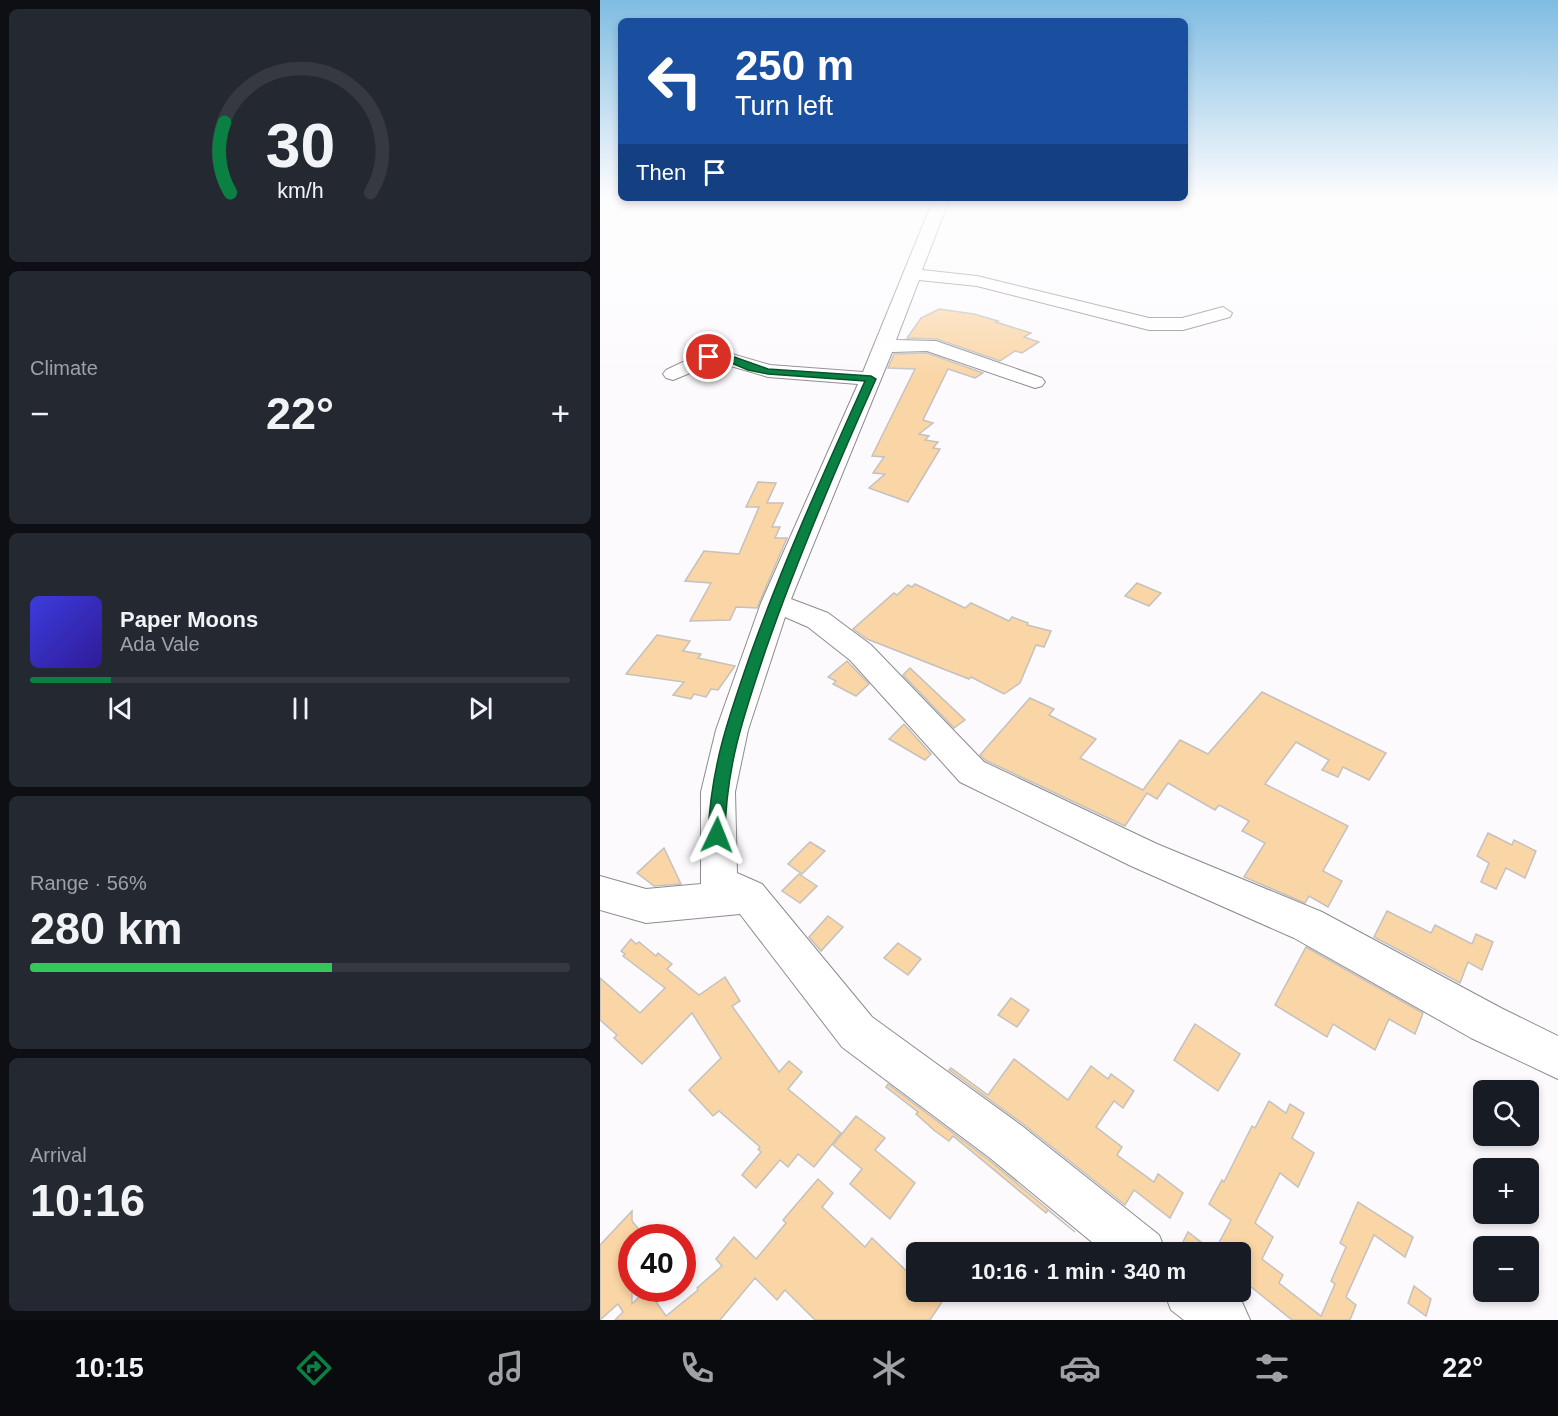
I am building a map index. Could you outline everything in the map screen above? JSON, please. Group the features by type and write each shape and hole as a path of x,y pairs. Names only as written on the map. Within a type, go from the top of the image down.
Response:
{"street":[{"path":"918,260 871,379 817,500 775,603 732,730 718,792 719,882 749,896 857,1032 1006,1142 1130,1242"},
{"path":"912,274 977,281 1149,324 1183,324 1223,313"},
{"path":"884,346 929,345 1035,382"},
{"path":"673,374 718,356 768,371 871,379"},
{"path":"775,603 818,620 848,643 899,691 948,752 972,772 1144,855 1308,925 1486,1023 1558,1058"},
{"path":"600,893 646,906 749,896"},
{"path":"1202,1302 1224,1320"}],"building":[{"path":"939,309 974,314 998,321 996,322 1031,333 1024,337 1039,342 1022,353 1015,351 1000,361 937,339 907,338 921,318"},
{"path":"927,353 983,373 975,378 948,369 923,420 933,423 919,434 929,436 925,440 938,442 933,448 940,449 908,502 869,488 885,474 873,473 884,457 872,456 915,369 888,368 894,354"},
{"path":"758,482 776,483 767,503 783,503 772,527 780,527 775,538 787,538 757,608 736,607 730,620 690,621 711,583 685,581 704,551 739,554 759,507 746,507"},
{"path":"1137,583 1161,593 1149,606 1125,596"},
{"path":"915,584 965,608 971,603 1009,621 1012,617 1028,623 1027,625 1051,631 1044,647 1036,645 1020,683 1004,694 971,677 969,679 867,639 853,629 894,593 897,595 908,585 912,587"},
{"path":"657,635 690,641 683,651 701,654 698,658 735,666 718,690 711,689 706,697 694,694 691,699 673,695 684,682 626,674"},
{"path":"847,661 869,684 856,696 833,684 836,681 828,677"},
{"path":"910,668 965,720 954,728 903,675"},
{"path":"1262,692 1386,753 1369,780 1343,767 1338,777 1322,770 1329,760 1296,742 1265,784 1348,826 1323,871 1342,881 1328,907 1309,896 1305,903 1244,877 1265,843 1242,831 1249,821 1219,805 1215,810 1168,783 1157,799 1147,793 1125,826 985,760 980,755 1030,698 1054,709 1049,715 1096,739 1080,758 1143,790 1180,740 1208,754"},
{"path":"904,724 931,754 925,760 889,739"},
{"path":"1488,833 1512,845 1514,840 1536,851 1525,878 1506,868 1496,889 1481,882 1489,863 1477,856"},
{"path":"810,842 825,851 802,874 788,864"},
{"path":"664,848 681,884 654,886 637,873"},
{"path":"799,874 817,886 800,903 782,891"},
{"path":"1387,911 1431,933 1435,925 1472,944 1476,934 1493,942 1482,970 1468,962 1460,983 1374,937"},
{"path":"828,916 843,927 821,951 809,937"},
{"path":"631,939 636,944 639,942 656,956 658,953 672,964 667,969 699,995 725,977 740,1001 732,1006 779,1072 789,1061 802,1072 788,1089 841,1133 814,1167 798,1154 788,1167 780,1160 756,1188 742,1175 761,1152 758,1149 760,1147 719,1111 713,1116 689,1090 721,1058 692,1013 642,1064 614,1038 617,1035 600,1020 600,978 640,1013 665,988 623,956 625,954 621,951"},
{"path":"898,943 921,959 908,975 884,958"},
{"path":"1306,947 1423,1013 1415,1034 1389,1019 1375,1050 1333,1024 1327,1037 1275,1005"},
{"path":"1011,998 1029,1010 1017,1027 998,1015"},
{"path":"1195,1024 1240,1054 1218,1091 1174,1060"},
{"path":"1014,1059 1068,1100 1091,1066 1108,1079 1111,1074 1134,1091 1123,1108 1114,1101 1096,1127 1122,1147 1117,1155 1154,1182 1158,1174 1183,1193 1170,1218 1134,1190 1125,1205 1023,1124 949,1070 951,1068 988,1095"},
{"path":"888,1084 989,1160 1075,1232 1048,1210 1046,1213 953,1136 949,1141 935,1131 916,1114 918,1112 886,1087"},
{"path":"1269,1101 1286,1113 1290,1104 1304,1113 1292,1138 1314,1153 1298,1187 1280,1173 1255,1223 1273,1237 1262,1259 1283,1275 1279,1283 1321,1316 1335,1284 1331,1281 1346,1247 1340,1243 1358,1202 1413,1237 1405,1257 1374,1235 1346,1297 1356,1305 1350,1320 1292,1320 1251,1287 1251,1242 1219,1242 1231,1220 1209,1204 1222,1180 1224,1182 1252,1126 1255,1128"},
{"path":"856,1116 885,1138 875,1150 915,1183 890,1219 850,1184 862,1169 833,1145"},
{"path":"818,1179 833,1193 822,1207 865,1247 872,1238 906,1270 906,1302 942,1302 930,1320 815,1320 785,1290 777,1300 755,1278 720,1320 615,1320 623,1312 618,1304 600,1320 600,1245 618,1226 618,1302 632,1302 632,1304 634,1302 656,1302 666,1316 683,1302 696,1302 697,1288 722,1266 716,1259 734,1237 756,1259 786,1223 783,1220"},
{"path":"632,1211 632,1221 634,1224 620,1224"},
{"path":"1188,1232 1201,1242 1183,1242"},
{"path":"1414,1286 1431,1299 1426,1316 1408,1303"}],"route":[{"path":"709,357 723,356 752,368 768,371 871,379 817,500 775,603 732,730 718,792 717,835"}]}
